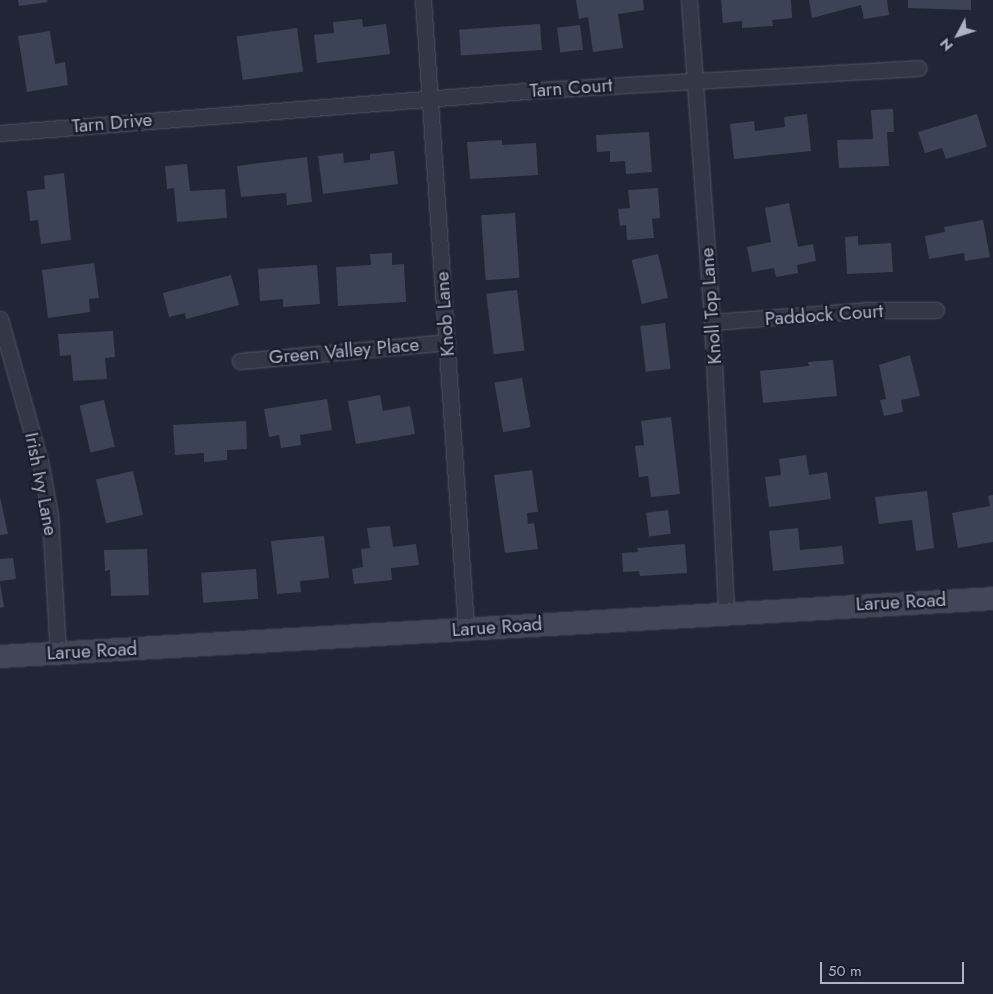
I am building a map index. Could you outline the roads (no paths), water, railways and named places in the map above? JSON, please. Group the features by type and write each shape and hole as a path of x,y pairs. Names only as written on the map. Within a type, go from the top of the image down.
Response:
{"street":[{"name":"Knob Lane","path":"423,0 466,628"},
{"name":"Knoll Top Lane","path":"689,0 712,322 726,613"},
{"name":"Tarn Court","path":"225,114 695,80 918,68"},
{"name":"Tarn Drive","path":"0,133 225,114"},
{"name":"Paddock Court","path":"712,322 866,310 936,310"},
{"name":"Irish Ivy Lane","path":"0,319 40,461 50,515 58,653"},
{"name":"Green Valley Place","path":"240,361 447,342"},
{"name":"Larue Road","path":"0,656 993,598"}]}
